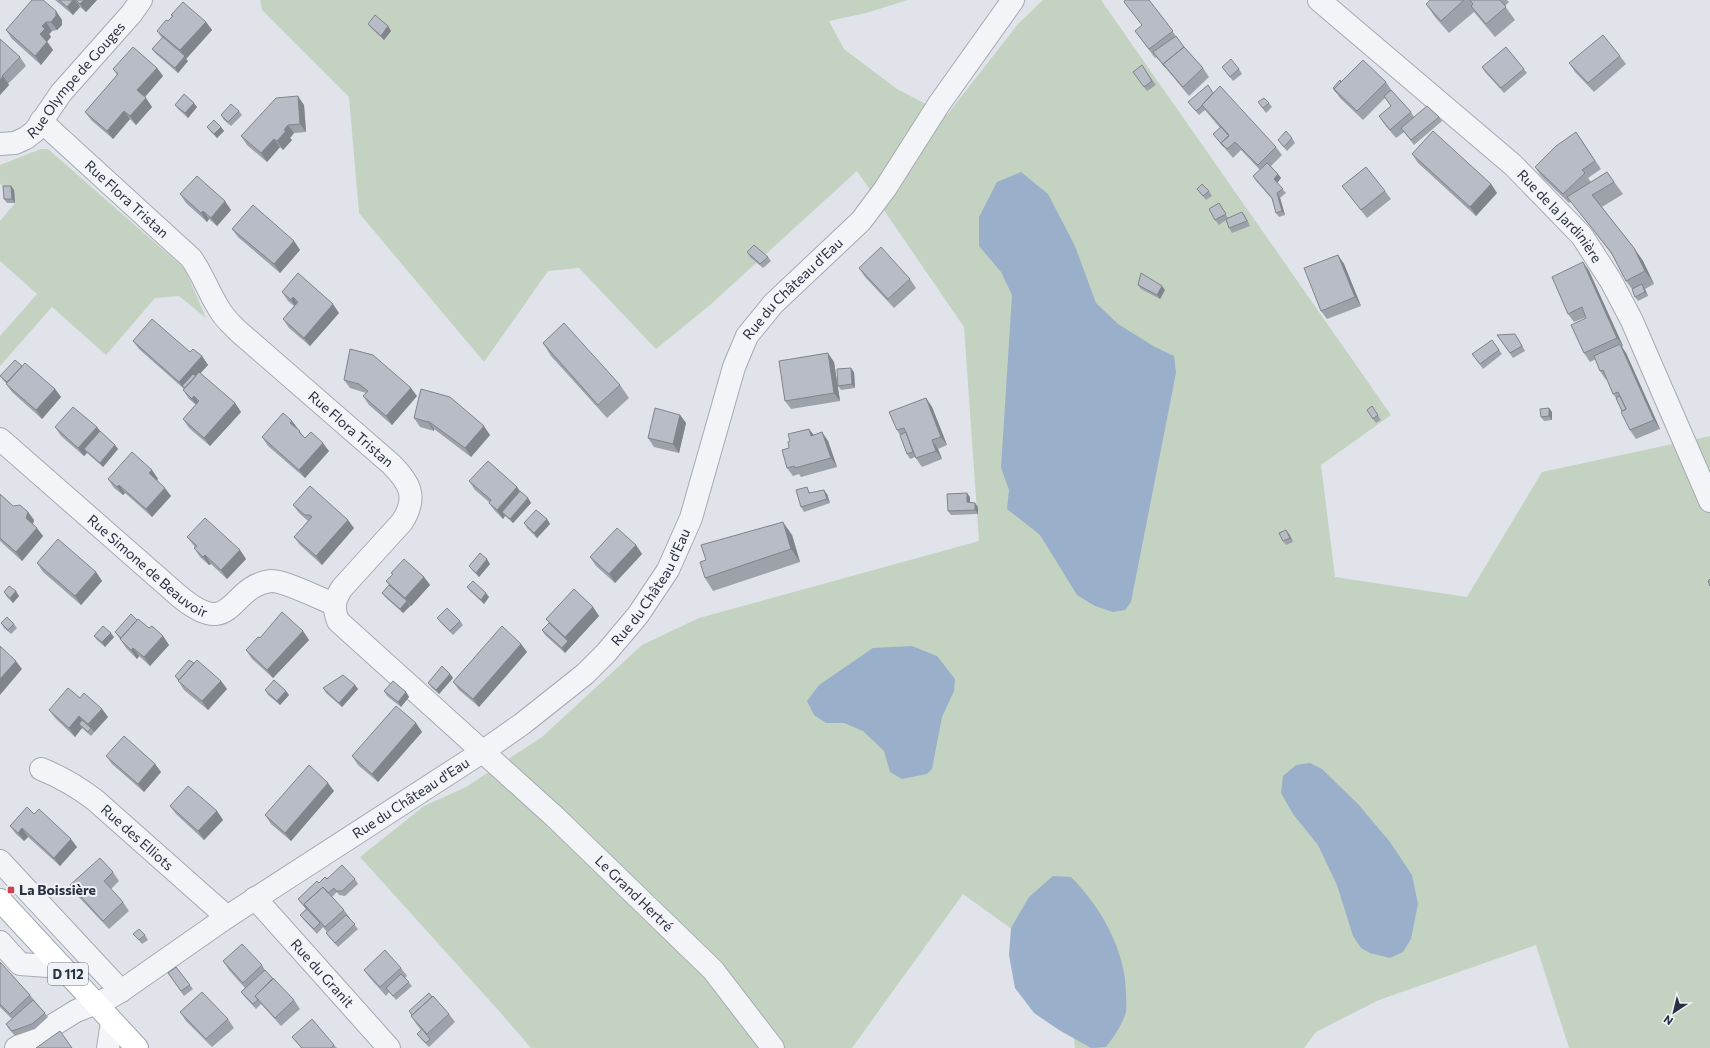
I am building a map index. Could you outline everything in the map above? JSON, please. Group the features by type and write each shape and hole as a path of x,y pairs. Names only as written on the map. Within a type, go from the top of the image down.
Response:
{"main road":[{"name":"D 112","path":"0,900 137,1048"}],"street":[{"name":"Rue Olympe de Gouges","path":"0,144 15,143 26,138 35,131 61,93 132,14 141,0"},
{"name":"Rue du Château d'Eau","path":"16,1048 76,1011 95,1004 121,991 227,916 482,752 522,724 585,674 606,653 638,615 668,570 691,518 734,367 747,336 773,304 861,221 885,189 939,104 1013,0"},
{"name":"Rue de la Jardinière","path":"1319,0 1513,165 1582,236 1611,281 1632,321 1710,501"},
{"name":"Rue Flora Tristan","path":"41,122 191,258 201,271 218,307 226,319 238,331 401,474 411,495 408,513 402,522 342,588 334,604"},
{"name":"Rue Simone de Beauvoir","path":"0,439 179,596 203,613 212,614 223,612 249,591 261,584 272,581 334,604"},
{"path":"334,604 334,612 338,621 475,744 482,752"},
{"name":"Le Grand Hertré","path":"482,752 555,817 713,970 773,1048"},
{"name":"Rue des Elliots","path":"41,769 76,785 95,800 227,916"},
{"path":"0,861 121,991"},
{"name":"Rue du Granit","path":"255,898 389,1048"},
{"path":"0,942 20,964 62,967"},
{"path":"108,1048 112,1022"}],"green space":[{"path":"260,0 908,0 866,13 829,21 844,49 897,89 947,115 1018,24 1043,0 1101,0 1391,415 1321,465 1335,577 1467,597 1542,472 1710,436 1710,1048 1569,1048 1536,945 1379,1000 1316,1032 1304,1048 1075,1048 1068,970 963,894 852,1048 531,1048 360,857 424,806 466,787 542,737 642,645 699,618 979,541 964,327 857,171 710,305 656,349 579,268 548,271 484,362 359,213 349,97 262,10"},
{"path":"41,149 48,149 185,269 206,318 179,296 155,298 106,355 52,307 0,366 0,336 37,294 0,261 0,221 15,203 0,183 0,165"}],"water":[{"path":"1021,172 1048,194 1075,246 1096,303 1118,324 1155,347 1174,356 1176,373 1131,602 1125,610 1113,612 1095,606 1077,595 1040,535 1007,509 1009,490 1001,468 1012,295 1001,272 979,246 979,217 997,182"},
{"path":"912,646 937,656 955,679 954,691 942,717 932,769 927,774 902,779 890,772 884,751 863,731 844,723 826,723 814,715 807,701 819,685 873,648"},
{"path":"1310,763 1322,769 1358,804 1390,842 1412,875 1418,904 1411,939 1403,952 1390,958 1370,953 1361,948 1353,936 1337,885 1318,845 1293,814 1281,793 1283,776 1296,765"},
{"path":"1053,876 1071,877 1082,889 1102,916 1117,946 1122,962 1125,978 1126,1012 1118,1031 1106,1047 1091,1048 1059,1030 1034,1013 1015,988 1009,955 1011,928 1029,897"}],"building":[{"path":"32,0 43,0 56,11 56,16 51,22 46,22 42,26 45,29 40,34 47,42 35,56 6,30"},
{"path":"59,0 73,0 67,7"},
{"path":"76,0 84,0 80,4"},
{"path":"1125,0 1149,0 1173,31 1149,49 1135,31 1142,25 1124,2"},
{"path":"1430,0 1464,0 1441,21 1426,4"},
{"path":"1470,0 1500,0 1506,7 1486,24 1471,6 1473,4"},
{"path":"183,2 206,22 180,50 157,31 166,20 168,21 173,16 171,15"},
{"path":"375,15 388,26 381,36 368,24"},
{"path":"1603,35 1620,56 1588,83 1569,63"},
{"path":"1176,36 1184,47 1163,64 1166,68 1153,52"},
{"path":"163,37 185,56 175,68 152,49"},
{"path":"0,39 20,57 0,80"},
{"path":"133,47 157,68 137,90 146,98 130,116 124,111 107,131 85,112 118,74 113,69"},
{"path":"1184,47 1203,68 1183,87 1163,64"},
{"path":"1506,47 1524,69 1501,88 1482,67"},
{"path":"1231,59 1239,69 1230,77 1222,67"},
{"path":"1363,60 1386,82 1357,111 1334,89"},
{"path":"1142,65 1152,81 1144,87 1133,72"},
{"path":"1340,80 1341,82 1334,89 1337,93 1333,88"},
{"path":"1208,85 1213,93 1196,111 1188,102"},
{"path":"1220,86 1276,147 1258,165 1235,142 1227,149 1221,143 1229,135 1202,105"},
{"path":"1391,90 1411,112 1390,130 1379,116 1391,106 1384,96"},
{"path":"184,94 194,103 185,113 175,105"},
{"path":"298,96 300,124 288,125 284,130 286,131 277,141 274,139 261,153 241,136 276,98"},
{"path":"1264,98 1269,103 1263,108 1258,102"},
{"path":"231,104 239,111 228,122 221,115"},
{"path":"1427,106 1439,117 1411,140 1401,128"},
{"path":"214,120 221,127 214,134 207,127"},
{"path":"1221,127 1229,136 1221,143 1224,147 1213,134"},
{"path":"1286,131 1292,138 1284,147 1278,140"},
{"path":"1433,131 1491,184 1470,207 1412,154"},
{"path":"1576,132 1595,161 1582,170 1585,173 1563,194 1535,167 1556,146"},
{"path":"1267,163 1278,174 1274,179 1283,189 1277,193 1282,211 1276,213 1272,198 1253,176"},
{"path":"1366,167 1385,191 1361,210 1342,186"},
{"path":"1607,172 1614,182 1592,195 1634,248 1645,271 1626,281 1611,252 1567,197"},
{"path":"197,176 225,201 211,218 203,211 201,213 180,194"},
{"path":"1202,184 1209,191 1203,196 1197,189"},
{"path":"3,186 11,186 12,199 4,199"},
{"path":"1219,203 1226,214 1215,220 1209,209"},
{"path":"253,205 294,241 274,264 232,229"},
{"path":"1242,212 1247,221 1229,228 1226,219"},
{"path":"754,245 768,257 760,264 747,252"},
{"path":"881,247 910,279 888,299 859,268"},
{"path":"1338,255 1355,297 1321,311 1304,268"},
{"path":"1583,262 1617,338 1584,353 1571,325 1586,318 1582,307 1568,314 1552,277"},
{"path":"298,273 333,304 304,338 283,319 298,302 293,297 291,300 282,292"},
{"path":"1141,273 1162,286 1157,295 1138,285"},
{"path":"1642,284 1645,292 1635,297 1632,289"},
{"path":"152,319 190,352 193,349 202,356 179,382 133,341"},
{"path":"564,323 620,385 598,405 543,343"},
{"path":"1515,334 1522,346 1510,353 1497,335"},
{"path":"1492,340 1499,350 1480,364 1472,354"},
{"path":"1620,344 1654,420 1630,430 1621,412 1626,409 1618,392 1613,394 1603,370 1600,371 1594,356"},
{"path":"350,349 373,355 411,388 386,416 363,396 368,391 359,384 344,380"},
{"path":"828,353 834,393 785,401 779,361"},
{"path":"15,360 22,366 7,382 0,376"},
{"path":"25,363 55,389 36,410 6,384"},
{"path":"851,368 852,384 838,386 837,369"},
{"path":"199,372 235,403 204,438 183,419 199,401 194,396 192,399 183,390"},
{"path":"193,374 196,376 185,388 182,386"},
{"path":"421,389 450,397 484,426 465,448 428,421 414,418"},
{"path":"1620,396 1626,409 1622,411 1616,398"},
{"path":"926,398 941,437 932,440 936,451 916,458 904,428 897,430 889,412"},
{"path":"1372,406 1378,415 1373,419 1367,410"},
{"path":"73,407 97,427 78,448 55,427"},
{"path":"655,408 680,415 673,444 648,438"},
{"path":"1549,408 1549,416 1541,417 1540,409"},
{"path":"283,413 292,421 290,423 300,431 299,432 305,438 311,432 323,443 299,470 262,437"},
{"path":"809,429 811,436 822,432 831,458 795,468 794,466 787,468 782,450 789,448 788,442 790,441 788,434"},
{"path":"100,431 115,445 100,463 84,449"},
{"path":"906,432 913,452 907,454 900,435"},
{"path":"132,452 152,470 149,473 165,488 146,509 119,485 117,487 108,479"},
{"path":"488,461 517,487 497,510 489,503 491,500 469,481"},
{"path":"310,486 348,520 316,556 294,537 312,517 310,515 305,515 293,505"},
{"path":"807,487 809,493 824,490 827,499 801,507 796,490"},
{"path":"520,491 528,498 510,519 502,512"},
{"path":"967,493 967,502 975,503 975,510 948,511 947,494"},
{"path":"0,494 13,506 20,505 28,512 26,518 37,528 16,552 0,538"},
{"path":"536,510 547,519 534,533 524,523"},
{"path":"205,518 240,550 221,570 205,555 203,557 194,548 197,546 187,537"},
{"path":"783,522 791,549 705,578 700,562 706,560 701,545"},
{"path":"617,528 636,545 609,574 590,557"},
{"path":"1286,530 1290,538 1283,541 1279,533"},
{"path":"58,539 96,572 75,596 37,563"},
{"path":"480,553 487,559 476,573 469,566"},
{"path":"404,559 424,577 405,598 386,581"},
{"path":"473,581 486,593 481,600 467,587"},
{"path":"389,585 407,601 400,609 382,593"},
{"path":"9,586 16,591 10,598 4,592"},
{"path":"574,589 593,607 565,637 546,619"},
{"path":"447,608 460,621 450,631 437,618"},
{"path":"282,612 303,631 267,670 246,650 258,637 260,638"},
{"path":"131,614 137,620 121,638 115,632"},
{"path":"7,617 14,624 8,630 1,623"},
{"path":"138,619 149,628 152,626 163,636 144,657 133,648 131,650 120,639"},
{"path":"549,623 568,641 562,648 542,630"},
{"path":"103,626 111,633 102,642 94,636"},
{"path":"502,626 521,644 473,699 453,682"},
{"path":"0,646 16,661 0,679"},
{"path":"189,660 194,663 179,680 175,676"},
{"path":"197,660 221,681 202,701 178,681"},
{"path":"442,666 450,674 436,690 428,683"},
{"path":"343,675 355,685 339,703 323,688"},
{"path":"274,680 286,691 277,701 265,690"},
{"path":"393,681 406,692 398,702 384,691"},
{"path":"68,688 80,698 84,693 102,709 88,724 79,716 69,728 49,710"},
{"path":"396,706 416,723 372,774 352,756"},
{"path":"82,720 91,728 88,732 79,724"},
{"path":"124,736 155,764 138,784 106,756"},
{"path":"309,765 328,783 285,833 265,815"},
{"path":"188,786 217,811 198,831 170,806"},
{"path":"27,807 34,814 39,809 71,839 54,858 22,828 18,833 10,826"},
{"path":"100,858 113,872 104,881 123,902 103,921 70,885"},
{"path":"342,865 355,879 342,891 336,891 334,888 328,893 323,887 304,904 307,909 298,899 317,881 319,883 325,877 327,879"},
{"path":"323,887 344,910 325,927 304,904"},
{"path":"307,909 320,923 314,929 300,915"},
{"path":"346,915 355,924 335,943 326,933"},
{"path":"139,929 145,935 139,940 133,934"},
{"path":"242,944 262,965 243,983 223,961"},
{"path":"385,950 401,968 380,987 364,970"},
{"path":"0,962 30,995 10,1014 0,1004"},
{"path":"176,967 190,985 181,991 168,973"},
{"path":"265,970 273,979 255,996 258,1000 253,1004 241,992"},
{"path":"401,974 409,982 393,996 386,988"},
{"path":"273,978 294,1000 275,1018 255,996"},
{"path":"202,992 228,1019 206,1039 180,1012"},
{"path":"429,993 432,997 412,1015 409,1011"},
{"path":"433,996 449,1014 427,1034 411,1016"},
{"path":"33,1000 45,1013 32,1024 12,1031 6,1024"},
{"path":"312,1019 334,1045 331,1048 302,1048 292,1037"},
{"path":"422,1029 430,1039 426,1043 417,1034"},
{"path":"60,1031 72,1048 36,1048"}],"place":[{"name":"La Boissière","path":"11,890"}]}
